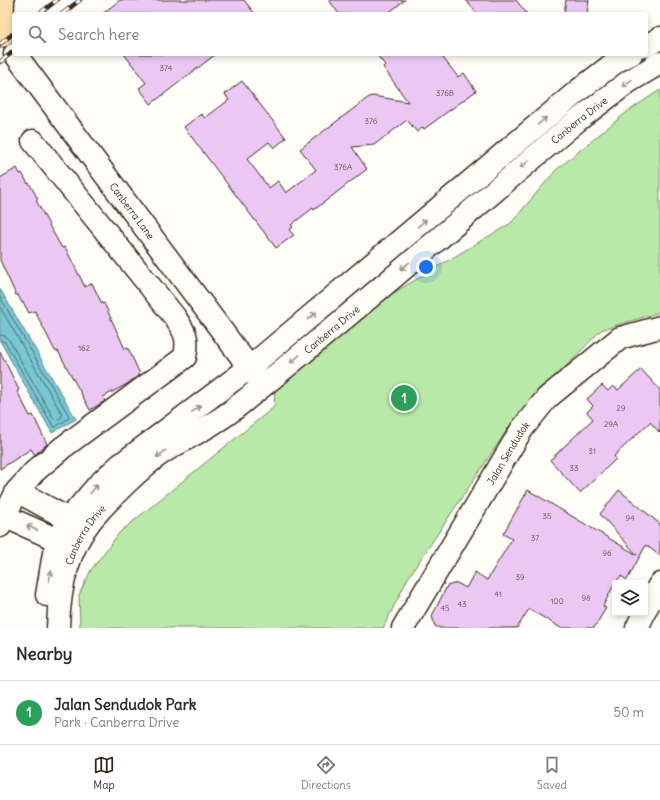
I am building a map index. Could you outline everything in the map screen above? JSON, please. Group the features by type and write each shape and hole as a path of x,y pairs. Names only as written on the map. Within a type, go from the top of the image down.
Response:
{"main road":[{"path":"3,0 6,42"}],"street":[{"path":"648,45 660,38"},
{"name":"Canberra Lane","path":"6,42 12,50"},
{"name":"Canberra Lane","path":"16,56 263,385"},
{"name":"Canberra Drive","path":"58,628 59,603 65,572 67,544 99,484 120,465 249,368 579,90 617,61 627,56"},
{"name":"Canberra Drive","path":"78,524 105,505 161,454 231,411 578,120 628,82 660,63"},
{"path":"33,141 174,316 186,333 188,345 185,358 62,448 34,472 17,491 2,521 67,544"},
{"name":"Jalan Sendudok","path":"403,628 522,429 547,398 620,338 660,327"},
{"path":"17,491 78,524"},
{"name":"Canberra Drive","path":"45,628 44,609 54,553 67,544"},
{"path":"648,605 660,584"},
{"path":"637,628 643,616"}],"green space":[{"path":"660,90 660,312 601,330 511,424 408,578 383,628 80,628 79,595 91,570 120,532 274,407 275,389 385,298 511,223 556,170 627,112"}],"water":[{"path":"0,289 76,419 52,433 0,341"}],"building":[{"path":"120,0 244,0 253,12 105,12"},
{"path":"329,0 405,0 390,12 338,12"},
{"path":"466,0 516,0 525,12 475,12"},
{"path":"566,0 589,0 587,12 564,12"},
{"path":"126,56 213,56 151,104 139,88 146,83"},
{"path":"378,56 442,56 458,77 464,73 476,91 424,129 423,127 417,132 407,120 374,145 352,147 367,169 314,210 313,208 291,225 293,227 289,230 294,235 276,248 184,127 201,114 205,118 229,100 225,94 242,81 286,138 274,148 269,142 247,159 269,188 278,181 286,193 316,170 300,149 369,97 373,96 408,102 383,67 385,65"},
{"path":"17,168 20,174 22,173 28,184 29,183 38,199 36,200 50,227 62,248 65,247 85,287 92,283 102,304 104,303 125,349 128,348 140,374 127,384 103,397 105,401 90,410 58,351 55,351 35,311 29,313 18,295 16,295 0,260 0,178"},
{"path":"0,351 19,390 17,391 30,416 33,415 47,444 35,455 31,449 0,469"},
{"path":"641,369 660,390 660,433 650,422 614,456 616,459 580,493 550,460 593,419 587,412 593,406 587,399 602,385 608,391 613,386 618,390"},
{"path":"528,490 637,555 600,514 619,490 660,524 660,556 646,545 627,580 621,576 618,580 612,580 612,589 603,606 606,608 594,628 561,628 529,609 517,628 440,628 435,626 432,616 447,586 457,583 466,588 475,572 487,580 512,539 503,534"}],"railway":[{"path":"42,12 57,0"},
{"path":"65,12 80,0"},
{"path":"0,44 12,35"},
{"path":"0,62 12,53"}],"place":[{"name":"Jalan Sendudok Park","path":"404,398"}]}
